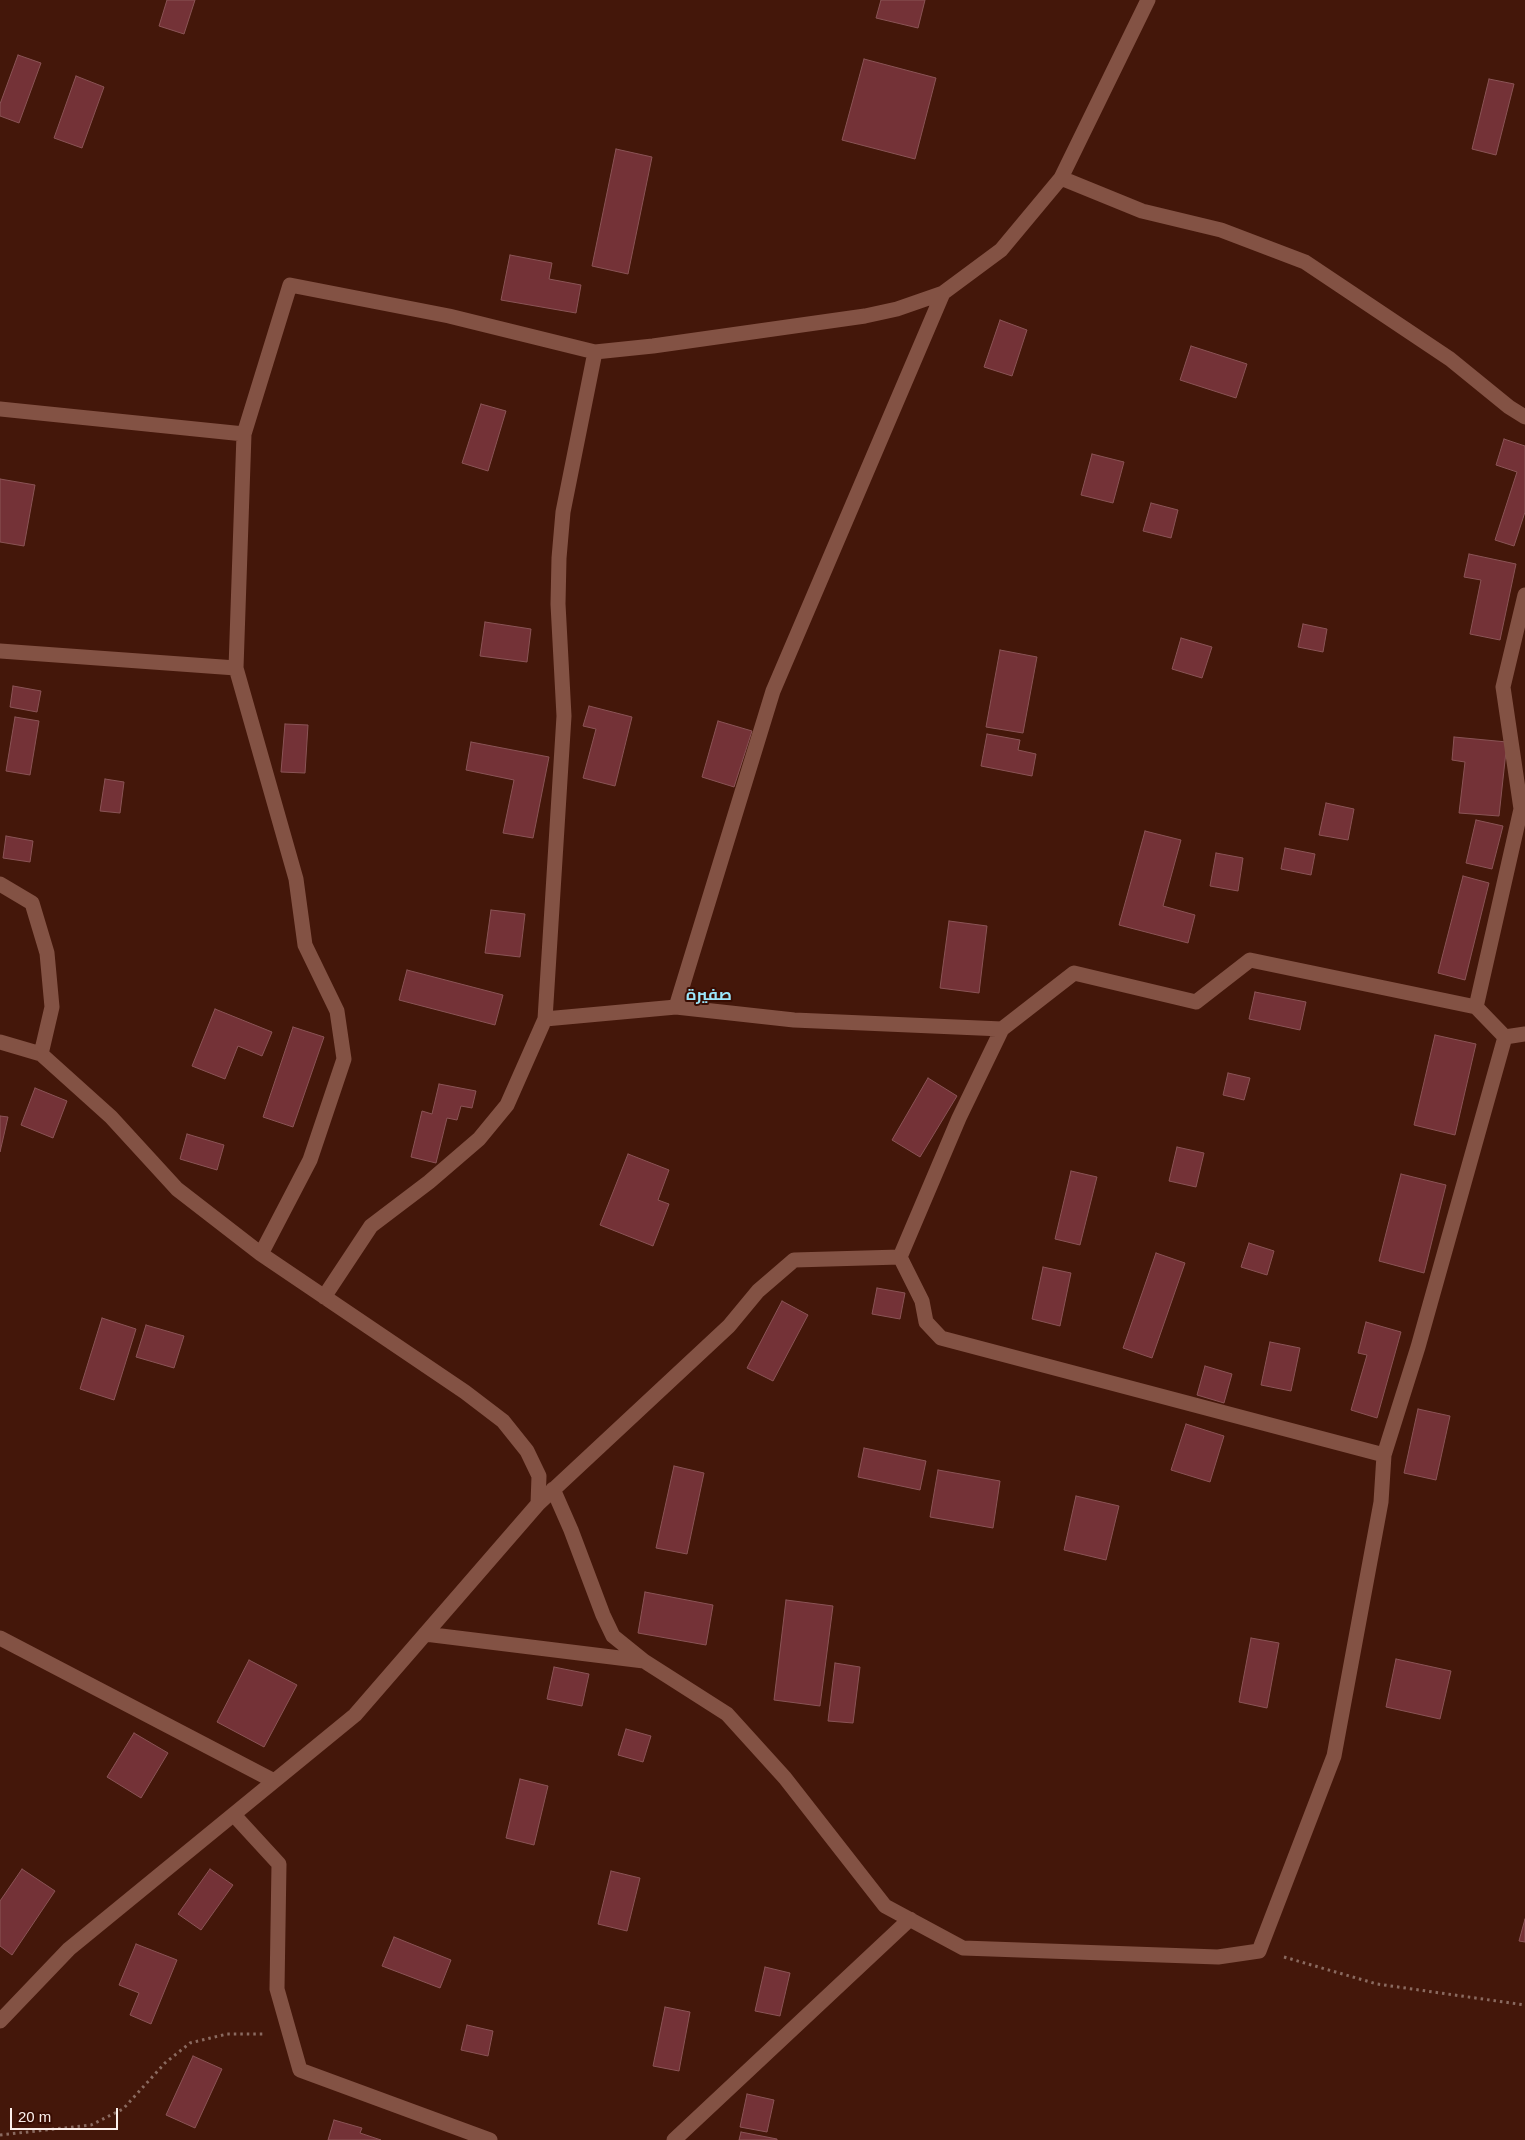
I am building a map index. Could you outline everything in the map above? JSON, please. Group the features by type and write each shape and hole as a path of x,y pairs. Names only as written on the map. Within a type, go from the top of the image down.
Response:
{"street":[{"path":"261,1254 310,1160 344,1059 337,1011 304,945 296,880 236,668 244,434 290,285 449,316 595,352 865,316 897,309 943,293 1002,250 1061,178 1148,0"},
{"path":"1061,178 1142,211 1221,230 1305,262 1450,359 1509,407 1525,416"},
{"path":"676,1007 773,691 943,293"},
{"path":"324,1297 370,1226 429,1182 479,1139 507,1105 545,1019 564,716 558,604 559,558 563,512 595,352"},
{"path":"0,409 244,434"},
{"path":"1476,1007 1521,809 1503,687 1525,595"},
{"path":"0,651 236,668"},
{"path":"0,884 32,904 47,953 52,1007 41,1054"},
{"path":"1384,1456 941,1338 926,1322 922,1301 900,1257 959,1118 1002,1029 1074,973 1196,1002 1250,960 1476,1007 1505,1037"},
{"path":"545,1019 676,1007 794,1020 1002,1029"},
{"path":"1505,1037 1525,1034"},
{"path":"553,1489 613,1636 644,1661 727,1714 785,1778 885,1906 963,1948 1218,1958 1259,1951 1334,1756 1381,1502 1384,1456 1418,1347 1505,1037"},
{"path":"0,1042 41,1054 111,1117 177,1189 261,1254 465,1392 503,1422 527,1451 539,1476 538,1504"},
{"path":"0,2022 69,1949 356,1715 538,1504 729,1326 758,1291 794,1260 900,1257"},
{"path":"425,1634 644,1661"},
{"path":"0,1638 274,1781"},
{"path":"234,1815 279,1864 277,1989 300,2070 490,2140"},
{"path":"674,2140 910,1919"}],"path":[{"path":"1259,1951 1377,1984 1525,2004"},
{"path":"0,2135 91,2125 123,2108 165,2063 190,2043 227,2034 289,2034"}],"building":[{"path":"167,0 195,0 184,34 159,26"},
{"path":"881,0 925,0 918,28 876,18"},
{"path":"18,55 41,63 19,123 0,116 0,104"},
{"path":"864,59 936,78 915,159 842,140"},
{"path":"76,76 104,87 82,148 54,138"},
{"path":"1489,79 1514,84 1496,155 1472,149"},
{"path":"616,149 652,157 628,274 592,266"},
{"path":"510,255 552,263 549,279 581,285 576,313 501,300"},
{"path":"1000,320 1027,330 1012,376 984,367"},
{"path":"1191,346 1247,364 1236,398 1180,380"},
{"path":"481,404 506,411 488,471 462,463"},
{"path":"1504,439 1525,446 1525,512 1514,546 1495,540 1517,472 1496,465"},
{"path":"1092,454 1124,462 1113,503 1081,495"},
{"path":"0,479 35,485 24,546 0,542"},
{"path":"1151,503 1178,510 1171,538 1143,531"},
{"path":"1469,554 1516,564 1500,640 1470,634 1481,580 1464,577"},
{"path":"485,622 531,629 527,662 480,656"},
{"path":"1303,624 1327,629 1323,652 1298,647"},
{"path":"1181,638 1212,647 1202,678 1172,669"},
{"path":"1000,650 1037,657 1023,733 986,727"},
{"path":"13,686 41,691 37,712 10,707"},
{"path":"589,706 632,717 615,786 583,778 596,729 583,726"},
{"path":"15,717 39,721 30,775 6,771"},
{"path":"718,721 752,731 734,787 702,777"},
{"path":"285,724 308,725 305,773 281,772"},
{"path":"987,734 1020,740 1018,750 1036,754 1032,776 981,766"},
{"path":"1454,737 1507,742 1499,816 1459,813 1465,762 1452,760"},
{"path":"471,742 549,757 533,838 503,833 514,780 466,770"},
{"path":"105,779 124,782 120,813 100,811"},
{"path":"1326,803 1354,809 1348,840 1319,835"},
{"path":"1476,820 1503,826 1492,869 1466,863"},
{"path":"1145,831 1181,840 1163,906 1195,915 1188,943 1119,925"},
{"path":"6,836 33,841 30,862 3,858"},
{"path":"1285,848 1315,854 1311,875 1281,869"},
{"path":"1216,853 1243,858 1238,891 1210,886"},
{"path":"1463,876 1489,883 1465,980 1438,973"},
{"path":"491,910 525,914 520,957 485,953"},
{"path":"949,921 987,926 979,993 940,988"},
{"path":"407,970 503,995 495,1025 399,1000"},
{"path":"1255,992 1306,1002 1300,1030 1249,1019"},
{"path":"215,1009 272,1032 262,1056 238,1046 225,1079 192,1066"},
{"path":"293,1027 324,1037 293,1127 263,1117"},
{"path":"1435,1035 1476,1044 1455,1135 1414,1125"},
{"path":"1228,1073 1250,1078 1244,1100 1223,1095"},
{"path":"928,1078 957,1096 920,1157 892,1140"},
{"path":"439,1084 476,1091 472,1108 461,1106 457,1120 447,1118 436,1163 411,1157 422,1111 432,1114"},
{"path":"35,1088 67,1101 53,1138 21,1125"},
{"path":"0,1116 8,1117 0,1152"},
{"path":"187,1134 224,1145 217,1170 180,1159"},
{"path":"1177,1147 1204,1153 1196,1187 1169,1181"},
{"path":"628,1154 669,1170 658,1200 669,1204 653,1246 600,1225"},
{"path":"1071,1171 1097,1177 1080,1245 1055,1239"},
{"path":"1401,1174 1446,1185 1424,1273 1379,1261"},
{"path":"1249,1243 1274,1251 1267,1275 1241,1267"},
{"path":"1156,1253 1185,1263 1152,1358 1123,1348"},
{"path":"1043,1267 1071,1273 1060,1326 1032,1319"},
{"path":"877,1288 905,1293 900,1319 872,1314"},
{"path":"782,1301 808,1315 773,1381 747,1368"},
{"path":"102,1318 136,1329 114,1400 80,1389"},
{"path":"1366,1322 1401,1332 1377,1418 1351,1410 1367,1355 1358,1353"},
{"path":"146,1325 184,1336 174,1368 136,1357"},
{"path":"1270,1342 1300,1348 1291,1391 1261,1385"},
{"path":"1205,1366 1232,1374 1224,1403 1197,1395"},
{"path":"1418,1409 1450,1416 1436,1480 1404,1473"},
{"path":"1186,1424 1224,1436 1210,1482 1171,1470"},
{"path":"864,1448 926,1461 920,1490 858,1477"},
{"path":"674,1466 704,1473 687,1554 656,1548"},
{"path":"938,1470 1000,1481 993,1528 930,1517"},
{"path":"1076,1496 1119,1506 1106,1560 1064,1550"},
{"path":"645,1592 713,1605 706,1645 638,1633"},
{"path":"786,1600 833,1606 820,1706 774,1700"},
{"path":"1251,1638 1279,1643 1267,1708 1239,1702"},
{"path":"1396,1659 1451,1671 1440,1719 1386,1707"},
{"path":"249,1660 297,1685 264,1747 217,1722"},
{"path":"835,1663 860,1667 853,1723 828,1721"},
{"path":"554,1667 589,1674 582,1706 547,1699"},
{"path":"626,1729 651,1736 643,1762 618,1755"},
{"path":"134,1733 168,1753 141,1798 107,1777"},
{"path":"520,1779 548,1786 534,1845 506,1838"},
{"path":"22,1869 55,1891 12,1955 0,1946 0,1901"},
{"path":"210,1869 233,1885 201,1930 178,1914"},
{"path":"611,1871 640,1878 627,1931 598,1924"},
{"path":"1525,1919 1525,1942 1519,1941"},
{"path":"394,1937 451,1960 440,1988 382,1966"},
{"path":"136,1944 177,1960 151,2024 130,2015 139,1993 119,1985"},
{"path":"765,1967 790,1973 780,2016 755,2011"},
{"path":"665,2007 690,2012 679,2071 653,2066"},
{"path":"467,2025 493,2031 488,2056 461,2050"},
{"path":"193,2056 222,2069 195,2128 166,2115"},
{"path":"747,2094 774,2100 767,2132 740,2127"},
{"path":"334,2120 362,2128 360,2133 381,2140 328,2140"},
{"path":"741,2132 777,2139 777,2140 739,2140"}],"district":[{"name":"صفيرة","path":"709,996"}]}
